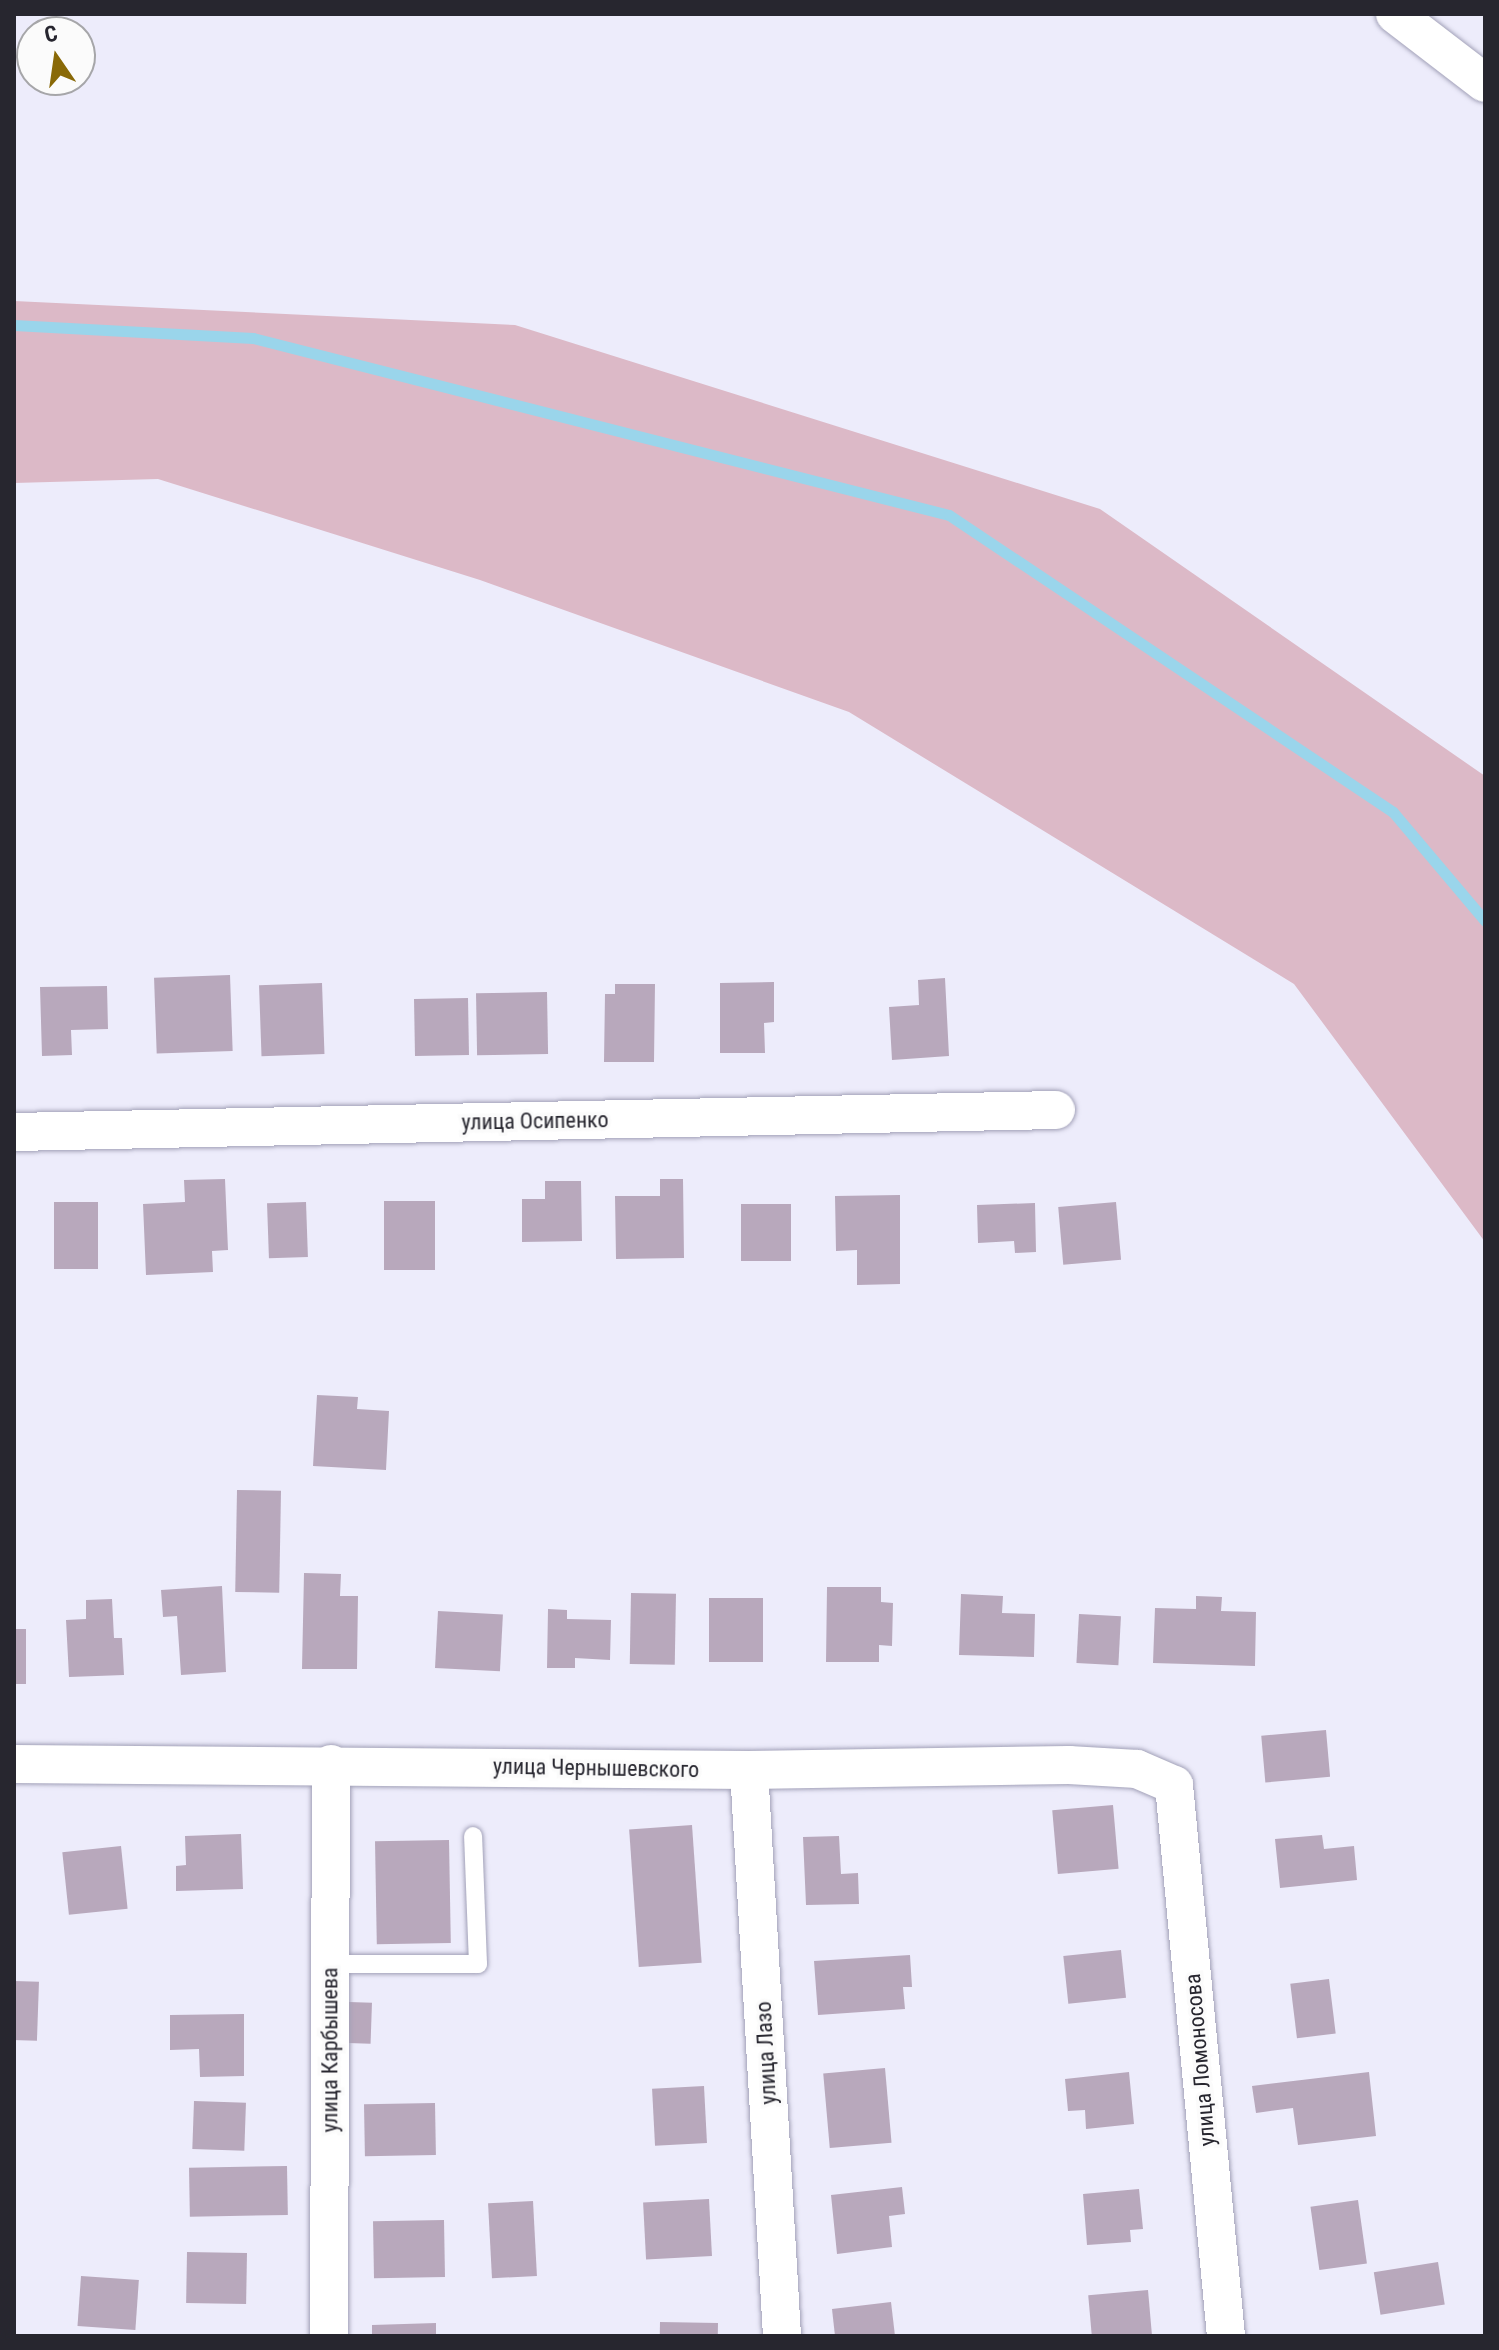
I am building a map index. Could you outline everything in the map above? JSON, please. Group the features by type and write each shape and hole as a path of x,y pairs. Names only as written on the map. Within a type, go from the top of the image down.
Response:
{"street":[{"path":"1395,14 1485,83"},
{"name":"улица Осипенко","path":"14,1132 1056,1110"},
{"name":"улица Чернышевского","path":"14,1764 331,1764 749,1770 1069,1765 1137,1769 1174,1785"},
{"name":"улица Карбышева","path":"329,2336 331,1764"},
{"name":"улица Лазо","path":"749,1770 782,2336"},
{"name":"улица Ломоносова","path":"1174,1785 1226,2336"}],"lane":[{"path":"331,1964 478,1964 473,1836"}],"shaded area":[{"path":"14,301 515,325 1100,509 1485,776 1485,1242 1294,984 849,712 480,580 158,479 14,483"}],"building":[{"path":"230,975 233,1051 157,1054 154,978"},
{"path":"945,978 949,1056 892,1060 889,1007 919,1005 918,980"},
{"path":"774,982 774,1022 764,1023 765,1053 720,1053 720,983"},
{"path":"322,983 324,1054 262,1056 259,985"},
{"path":"615,984 655,984 654,1062 604,1062 605,994 615,994"},
{"path":"107,986 108,1029 71,1030 72,1055 42,1056 40,987"},
{"path":"547,992 548,1054 477,1055 476,993"},
{"path":"468,998 469,1055 415,1056 414,999"},
{"path":"225,1179 228,1250 212,1251 213,1272 146,1275 143,1204 185,1202 184,1180"},
{"path":"660,1179 683,1179 684,1258 616,1259 615,1196 660,1196"},
{"path":"545,1181 581,1181 582,1241 522,1242 522,1199 545,1199"},
{"path":"900,1195 900,1284 857,1285 857,1250 836,1251 835,1196"},
{"path":"384,1201 435,1201 435,1270 384,1270"},
{"path":"54,1202 98,1202 98,1269 54,1269"},
{"path":"306,1202 308,1257 269,1258 267,1203"},
{"path":"1116,1202 1121,1260 1063,1265 1058,1207"},
{"path":"1035,1203 1036,1252 1015,1253 1014,1241 978,1243 977,1205"},
{"path":"741,1204 791,1204 791,1261 741,1261"},
{"path":"317,1395 358,1397 357,1409 389,1411 386,1470 313,1466"},
{"path":"237,1490 281,1491 279,1593 235,1592"},
{"path":"304,1573 341,1574 340,1596 358,1596 357,1669 302,1669"},
{"path":"222,1586 226,1672 181,1675 177,1616 163,1617 161,1590"},
{"path":"827,1587 881,1587 881,1602 893,1603 892,1646 879,1645 879,1662 826,1662"},
{"path":"631,1593 676,1594 675,1665 630,1664"},
{"path":"961,1594 1003,1596 1002,1613 1035,1614 1034,1657 959,1655"},
{"path":"1196,1596 1222,1597 1221,1611 1256,1612 1255,1666 1153,1663 1155,1608 1196,1609"},
{"path":"709,1598 763,1598 763,1662 709,1662"},
{"path":"112,1599 114,1638 122,1638 124,1675 69,1677 66,1620 86,1619 86,1600"},
{"path":"548,1609 567,1610 567,1619 611,1620 610,1660 575,1658 575,1668 547,1668"},
{"path":"438,1611 503,1614 500,1671 435,1668"},
{"path":"1079,1614 1121,1616 1118,1665 1076,1663"},
{"path":"14,1629 26,1629 26,1684 14,1684"},
{"path":"1326,1730 1330,1777 1265,1782 1261,1736"},
{"path":"1113,1805 1119,1869 1058,1874 1052,1810"},
{"path":"692,1825 702,1963 639,1967 629,1829"},
{"path":"241,1834 243,1889 176,1891 176,1866 186,1865 185,1836"},
{"path":"1322,1835 1324,1849 1354,1846 1357,1880 1280,1888 1275,1839"},
{"path":"839,1836 841,1874 858,1873 859,1904 806,1905 803,1837"},
{"path":"449,1840 451,1943 377,1944 375,1841"},
{"path":"121,1846 128,1909 69,1915 62,1852"},
{"path":"1121,1950 1126,1998 1068,2004 1063,1956"},
{"path":"910,1955 912,1987 903,1987 905,2009 818,2015 814,1961"},
{"path":"1329,1979 1336,2034 1297,2038 1290,1984"},
{"path":"14,1981 39,1982 37,2041 14,2040"},
{"path":"349,2002 372,2003 371,2044 348,2043"},
{"path":"244,2014 244,2076 200,2077 199,2049 170,2050 170,2015"},
{"path":"885,2068 892,2143 830,2148 823,2073"},
{"path":"1129,2072 1134,2124 1086,2129 1085,2110 1068,2111 1065,2079"},
{"path":"1369,2072 1376,2136 1298,2145 1293,2108 1256,2113 1252,2086"},
{"path":"704,2086 707,2143 655,2146 652,2089"},
{"path":"194,2101 246,2103 244,2151 192,2149"},
{"path":"435,2103 436,2155 365,2156 364,2104"},
{"path":"287,2166 288,2215 190,2217 189,2168"},
{"path":"902,2187 905,2214 889,2216 892,2247 837,2254 831,2195"},
{"path":"1139,2189 1143,2229 1130,2230 1131,2242 1087,2245 1083,2194"},
{"path":"709,2199 712,2256 646,2259 643,2202"},
{"path":"1358,2200 1367,2263 1319,2270 1310,2207"},
{"path":"533,2201 537,2276 492,2278 488,2203"},
{"path":"444,2220 445,2277 374,2278 373,2221"},
{"path":"187,2252 247,2253 246,2304 186,2303"},
{"path":"1438,2262 1445,2304 1381,2315 1374,2272"},
{"path":"81,2276 139,2280 135,2330 78,2326"},
{"path":"1148,2290 1152,2335 1092,2336 1088,2295"},
{"path":"891,2302 895,2336 835,2336 832,2309"},
{"path":"660,2322 718,2323 718,2336 660,2336"},
{"path":"436,2323 436,2336 372,2336 372,2325"}],"waterway":[{"path":"14,325 253,338 949,515 1393,812 1485,921"}]}
